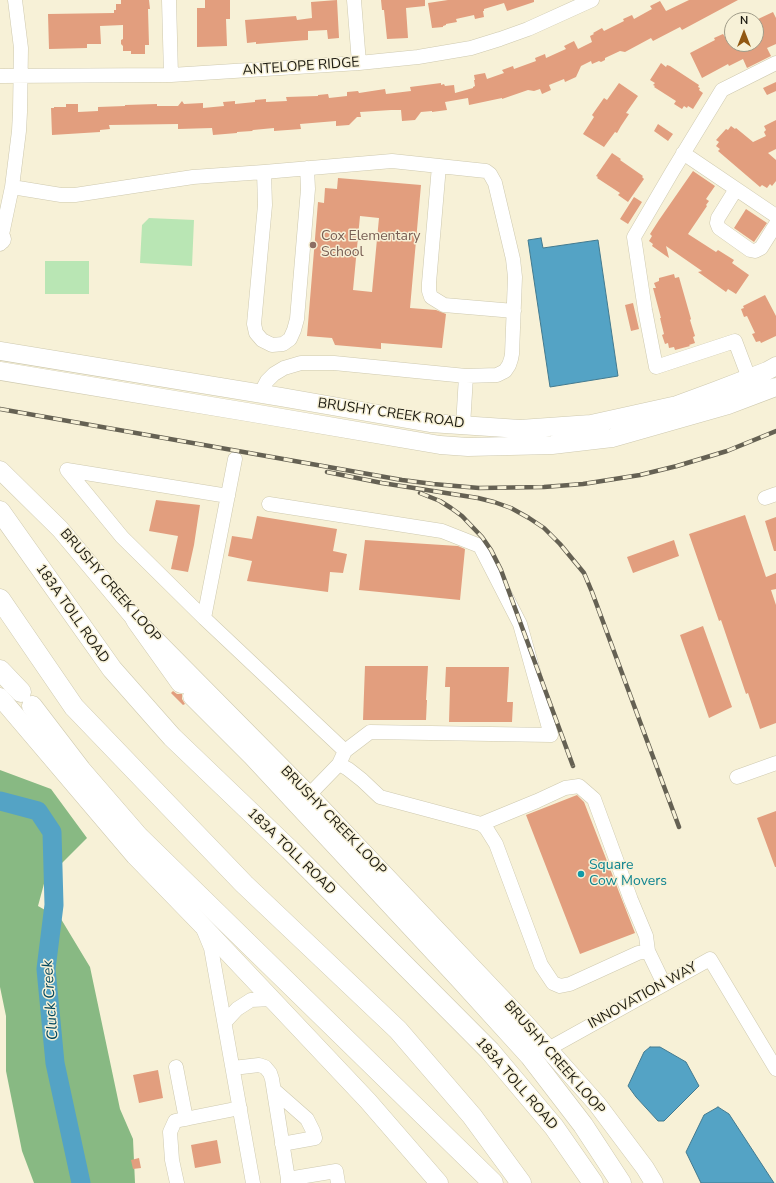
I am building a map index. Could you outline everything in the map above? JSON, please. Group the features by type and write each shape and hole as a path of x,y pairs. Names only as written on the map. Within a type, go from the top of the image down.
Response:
{"highway":[{"name":"183A TOLL ROAD","path":"0,511 112,670 172,737 290,850 490,1051 554,1127 593,1183"},
{"path":"0,599 74,707 244,884 398,1030 472,1116 521,1183"},
{"path":"136,620 187,690 258,762 530,1056 583,1125 621,1183"},
{"path":"0,670 26,699 81,770 139,836 493,1183"}],"main road":[{"name":"BRUSHY CREEK ROAD","path":"0,351 430,423 520,429 591,424 676,405 749,378 776,366"},
{"name":"BRUSHY CREEK ROAD","path":"3,370 440,445 468,447 552,445 612,438 728,405 776,387"},
{"path":"154,396 186,390 412,431 442,435 453,435 459,432 463,426"},
{"name":"BRUSHY CREEK LOOP","path":"0,470 60,529 136,620 309,795 525,1023 597,1104 645,1168 654,1183"},
{"path":"0,697 135,856 368,1101 439,1183"}],"street":[{"path":"0,241 12,187 19,130 21,48 15,0"},
{"path":"169,0 171,75"},
{"path":"354,0 359,63"},
{"name":"ANTELOPE RIDGE","path":"0,76 171,75 359,63 418,57 471,48 500,40 590,1"},
{"path":"749,378 735,341 656,368 634,238 683,153 722,90 776,63"},
{"path":"683,153 776,216"},
{"path":"12,187 61,195 75,195 193,177 392,161 486,171 490,174 495,183 513,259 515,277 511,359 505,371 497,375 466,376 328,363 301,364 284,368 274,374 267,381 260,394"},
{"path":"439,166 429,283 431,297 444,305 514,311"},
{"path":"264,172 265,206 254,324 256,333 262,340 272,345 283,344 290,339 297,319 308,188 307,168"},
{"path":"736,189 718,218 717,223 719,228 750,250 755,251 761,248 776,224"},
{"path":"463,426 466,376"},
{"path":"204,618 235,458"},
{"path":"228,496 67,470 122,537 204,618 345,751"},
{"path":"269,504 442,531 480,546 520,624 551,735 370,732 345,751 339,764 309,795"},
{"path":"737,777 776,763"},
{"path":"339,764 348,769 380,796 481,824 486,828 496,844 541,965 553,983 560,986 570,984 632,956 648,951"},
{"path":"481,824 564,788 579,786 594,799 630,900 646,936 648,951 664,984"},
{"path":"201,924 211,948 253,1183"},
{"name":"INNOVATION WAY","path":"548,1049 710,959 776,1069"},
{"path":"225,1022 237,1009 251,1000 272,999"},
{"path":"233,1068 259,1065 265,1067 270,1073 288,1181 336,1171 338,1183"},
{"path":"176,1067 186,1119"},
{"path":"274,1090 307,1119 315,1138 282,1144"},
{"path":"177,1183 172,1160 170,1132 175,1121 240,1108"}],"green space":[{"path":"149,218 194,220 192,266 140,263 142,225"},
{"path":"45,261 89,261 89,294 45,294"},
{"path":"0,770 51,789 87,838 45,880 38,906 61,919 90,967 120,1109 133,1139 135,1183 34,1183 22,1151 6,1071 6,1016 0,987"}],"water":[{"path":"541,238 543,248 598,240 618,376 550,387 528,240"},
{"path":"650,1047 660,1047 686,1062 699,1086 664,1121 658,1121 628,1086 644,1052"},
{"path":"718,1107 729,1114 774,1183 701,1183 686,1152 704,1115"}],"building":[{"path":"121,0 149,0 149,45 145,45 145,54 131,54 131,51 123,51 121,40 123,39 123,25 100,26 101,44 87,44 87,48 49,49 48,14 114,13 114,10 116,10 116,4 121,4"},
{"path":"205,0 230,0 230,19 226,19 227,46 197,47 197,8 205,8"},
{"path":"337,0 339,38 328,39 327,30 308,31 308,40 256,44 256,42 247,43 245,20 296,16 297,20 312,18 311,2"},
{"path":"381,0 425,0 425,6 406,8 408,38 387,39 384,10 382,10"},
{"path":"448,0 534,0 534,2 507,11 504,3 484,9 484,17 475,19 474,15 456,19 457,22 446,24 443,27 432,28 428,3"},
{"path":"689,0 738,0 682,30 680,27 653,41 651,38 625,52 620,51 605,58 605,60 601,62 599,61 592,64 591,61 581,66 576,77 565,82 564,79 549,85 551,90 542,94 540,89 534,91 528,90 502,99 469,105 468,98 445,102 447,110 421,112 415,120 402,121 401,110 391,110 360,112 361,117 357,117 349,125 336,126 336,121 300,124 301,129 274,131 274,128 213,135 212,128 178,129 178,124 109,125 110,129 100,130 100,132 52,135 51,108 66,107 66,104 78,104 78,112 98,111 98,107 125,105 157,104 157,106 178,106 182,101 184,104 203,103 203,108 224,106 223,102 235,101 235,104 255,102 255,100 266,99 266,102 287,101 286,97 318,96 328,94 329,98 347,96 347,92 358,91 359,93 385,89 386,94 411,91 410,87 441,83 441,85 444,84 445,86 454,85 455,93 473,88 475,86 474,75 485,73 487,79 504,73 502,70 513,66 514,69 536,61 535,58 545,54 546,58 566,49 564,46 574,41 578,49 592,42 590,36 594,34 593,33 602,28 604,31 624,21 623,19 632,15 634,19 652,9 650,6 660,1 666,11"},
{"path":"773,12 776,18 776,44 767,48 771,56 747,68 743,59 729,66 728,64 702,78 690,53 715,40 714,38 723,34 724,52 764,52 764,16"},
{"path":"661,63 666,67 667,65 670,66 699,85 699,90 703,93 693,109 688,106 687,108 684,106 682,109 674,104 676,101 654,87 655,86 653,85 655,83 650,80"},
{"path":"776,82 776,91 767,95 763,88"},
{"path":"619,83 638,96 626,113 629,114 617,133 615,132 604,147 583,134 594,117 592,115 604,98 607,100"},
{"path":"776,120 776,149 768,153 776,160 776,181 772,186 770,184 767,188 762,185 760,187 718,151 720,149 716,146 719,142 716,140 726,129 728,130 731,126 735,129 736,128 753,142 766,136 764,126"},
{"path":"658,124 673,134 668,141 654,131"},
{"path":"612,153 643,176 642,177 644,179 628,202 618,195 620,193 596,176"},
{"path":"693,171 715,186 706,199 709,201 706,205 707,206 688,234 716,252 718,250 734,260 732,263 749,275 736,294 728,289 726,292 698,272 702,271 666,246 669,258 652,246 653,244 649,241 652,236 650,234"},
{"path":"338,178 421,185 410,308 436,310 446,314 442,348 381,343 381,349 335,345 332,338 307,336 318,202 324,203 325,188 337,189","holes":["360,216 379,218 372,292 353,290"]},
{"path":"634,197 642,202 628,224 620,219"},
{"path":"746,209 767,223 754,242 734,228"},
{"path":"674,274 675,278 679,277 695,336 693,337 695,343 675,350 674,347 669,348 668,343 665,344 662,335 664,334 661,318 653,288 656,288 654,283 659,281 659,278"},
{"path":"765,295 776,316 776,336 761,343 760,341 756,342 752,334 755,333 747,316 744,317 741,309 744,308 743,306"},
{"path":"633,303 639,329 631,331 625,305"},
{"path":"156,500 200,505 188,572 171,569 178,536 149,531"},
{"path":"745,515 766,577 776,573 776,589 771,590 776,605 776,723 760,729 748,693 746,694 721,620 719,621 689,534"},
{"path":"257,516 337,529 333,551 347,554 343,573 330,572 328,592 247,581 252,561 228,556 232,536 252,539"},
{"path":"776,517 776,551 774,551 765,521"},
{"path":"365,540 458,546 465,549 460,600 359,590"},
{"path":"674,540 679,556 633,573 627,557"},
{"path":"703,626 732,707 709,718 680,635"},
{"path":"365,666 428,666 426,720 363,720"},
{"path":"446,667 509,667 507,702 513,702 512,722 449,722 450,687 445,687"},
{"path":"173,691 177,694 182,694 182,699 185,704 183,705 171,693"},
{"name":"Square Cow Movers","path":"577,795 584,802 635,933 580,954 526,815"},
{"path":"776,811 776,867 775,867 757,818"},
{"path":"158,1070 163,1098 139,1103 133,1075"},
{"path":"217,1140 221,1163 195,1168 191,1145"},
{"path":"139,1158 141,1168 133,1169 131,1160"}],"waterway":[{"name":"Cluck Creek","path":"0,801 38,811 52,832 54,905 46,969 55,1063 81,1183"}],"railway":[{"path":"0,409 402,480 479,488 544,487 583,484 640,475 727,451 776,431"},
{"path":"327,472 494,502 511,508 529,518 544,528 560,544 584,573 592,592 679,827"},
{"path":"420,493 440,501 462,516 482,537 491,550 501,570 573,766"}],"place":[{"name":"Cox Elementary School","path":"313,245"},
{"name":"Square Cow Movers","path":"581,874"}]}
